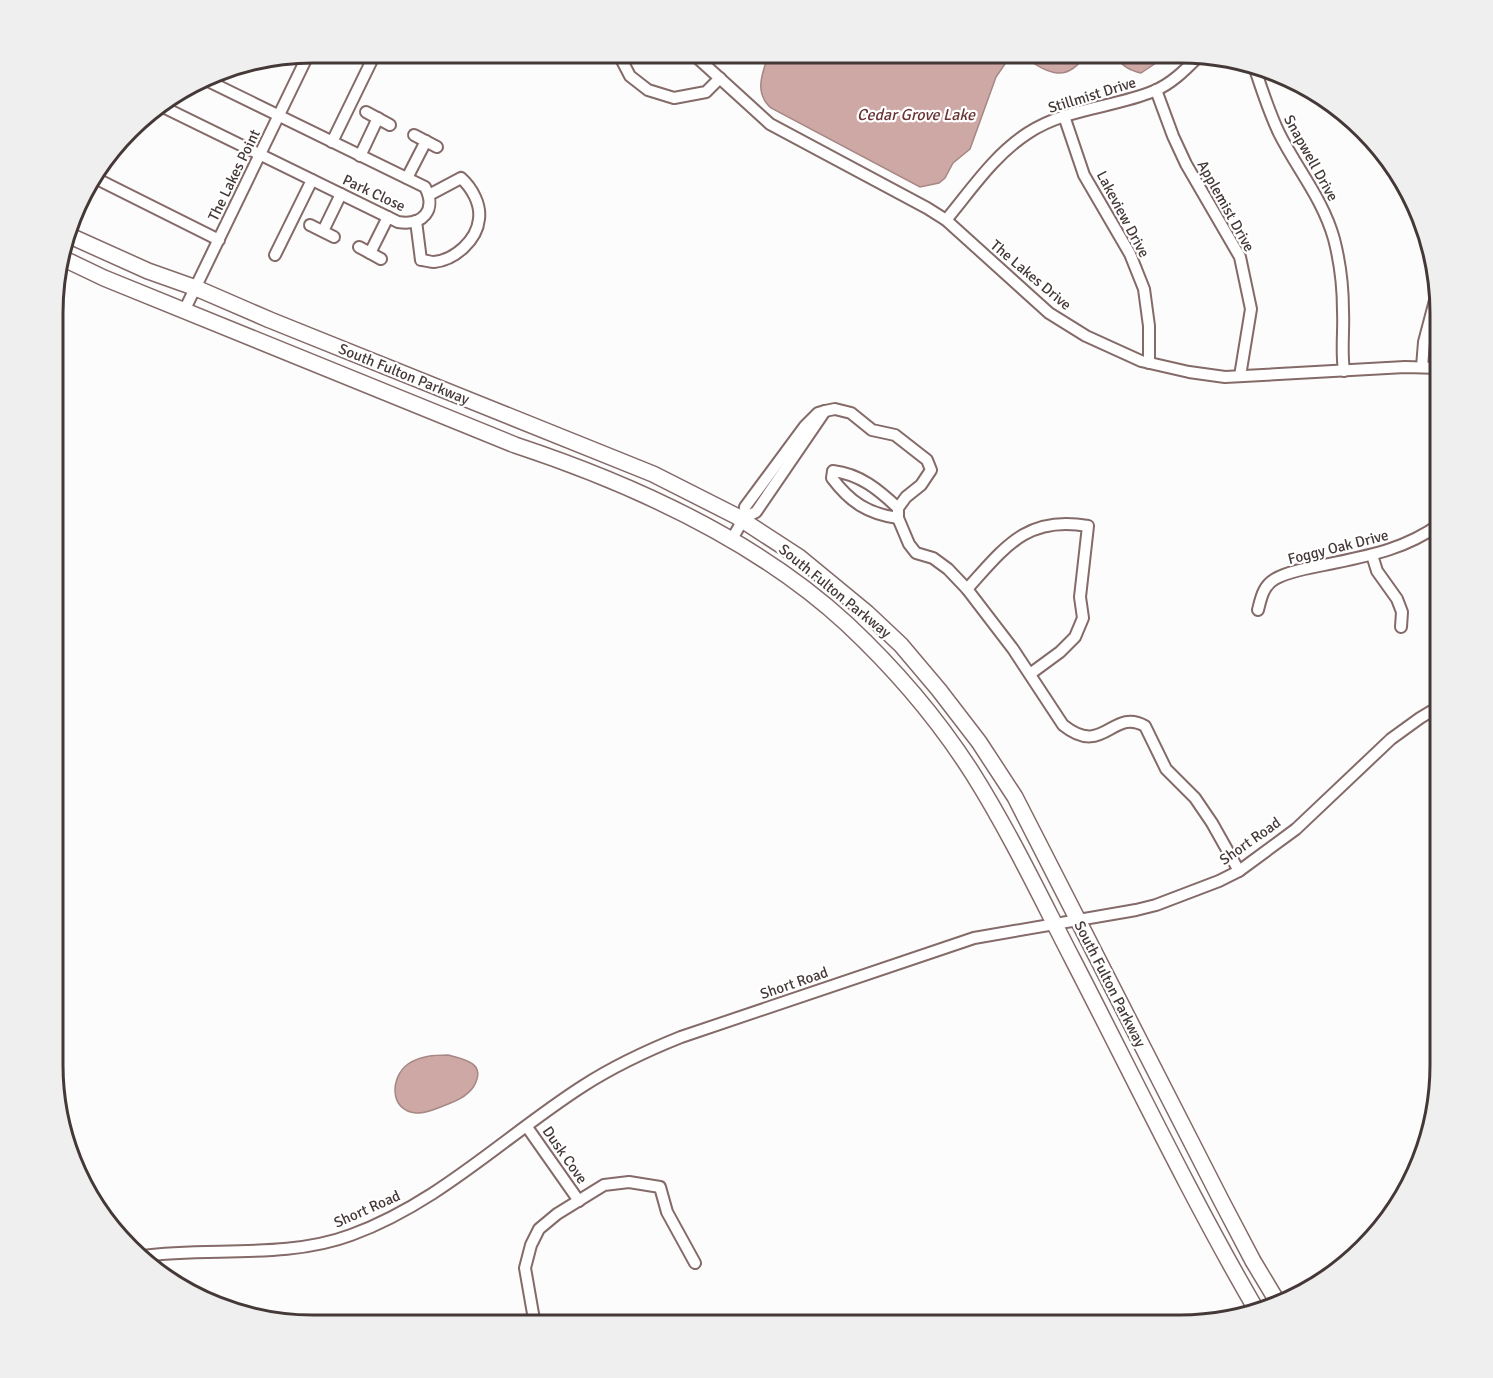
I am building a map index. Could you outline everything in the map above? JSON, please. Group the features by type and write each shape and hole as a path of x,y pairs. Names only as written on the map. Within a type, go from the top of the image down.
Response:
{"highway":[{"name":"South Fulton Parkway","path":"75,238 148,271 196,288 653,474 743,519 799,557 867,613 901,645 939,690 979,742 1015,797 1232,1222 1275,1296"},
{"name":"South Fulton Parkway","path":"69,261 104,278 662,503 732,539 798,584 844,622 914,694 978,782 1054,922 1196,1200 1253,1304"}],"street":[{"path":"332,142 371,63"},
{"path":"623,63 630,76 648,90 674,98 706,92 720,78"},
{"name":"The Lakes Drive","path":"703,63 770,124 946,220 1049,313 1086,336 1149,363 1225,377 1430,367"},
{"name":"The Lakes Point","path":"185,309 304,64"},
{"name":"Stillmist Drive","path":"946,220 1002,154 1029,133 1064,116 1123,102 1156,90 1182,74 1192,64"},
{"name":"Snapwell Drive","path":"1257,75 1268,109 1321,204 1334,238 1343,302 1341,352 1344,371"},
{"name":"Park Close","path":"168,109 398,222 408,224 422,219 429,209 429,195 425,187 214,84"},
{"name":"Applemist Drive","path":"1156,90 1186,164 1240,257 1251,309 1240,376"},
{"path":"366,112 390,124"},
{"name":"Lakeview Drive","path":"1064,116 1084,175 1130,254 1144,289 1149,326 1149,363"},
{"path":"360,156 378,118"},
{"path":"414,135 438,147"},
{"path":"407,178 426,141"},
{"path":"416,221 421,260 434,262 447,258 460,251 473,237 479,219 476,201 470,186 462,178 429,195"},
{"path":"275,255 312,180"},
{"path":"101,181 219,240"},
{"path":"323,231 341,194"},
{"path":"370,253 388,217"},
{"path":"309,225 334,237"},
{"path":"359,247 381,259"},
{"path":"1422,367 1424,342 1430,319"},
{"path":"780,469 809,429 818,412 835,409 851,413 872,430 895,435 927,460 931,470 921,484 906,497 898,513"},
{"path":"732,539 743,519 745,507 798,451 811,445 815,439 809,429"},
{"path":"898,513 883,516 866,510 845,495 832,478 833,471 849,473 875,487 898,513 909,544 916,553 933,558 948,569 967,589 1030,674 1063,724 1072,732 1089,737 1105,732 1121,723 1131,721 1144,726 1166,769 1195,798 1239,871"},
{"path":"967,589 1008,545 1030,531 1052,523 1088,526 1080,597 1083,618 1075,637 1060,652 1030,674"},
{"name":"Foggy Oak Drive","path":"1258,610 1263,591 1275,579 1302,570 1389,551 1430,532"},
{"path":"1372,555 1377,571 1397,599 1402,612 1401,627"},
{"name":"Short Road","path":"151,1256 303,1246 350,1236 395,1216 433,1194 581,1087 645,1051 974,938 1156,905 1219,881 1239,871 1296,828 1391,739 1430,712"},
{"name":"Dusk Cove","path":"527,1127 579,1200"},
{"path":"533,1315 525,1268 531,1245 540,1229 557,1214 604,1185 630,1182 660,1187 667,1212 694,1263"}],"water":[{"name":"Cedar Grove Lake","path":"766,63 1006,63 996,77 970,149 953,163 945,178 939,183 920,187 771,108 762,95 762,75"},
{"name":"Cedar Grove Lake","path":"1034,63 1080,63 1065,72 1057,73"},
{"path":"1121,63 1156,63 1141,73 1127,68"},
{"path":"448,1055 472,1063 476,1067 478,1072 474,1086 456,1101 426,1112 407,1111 397,1100 395,1093 402,1070 413,1061 422,1058"}]}
